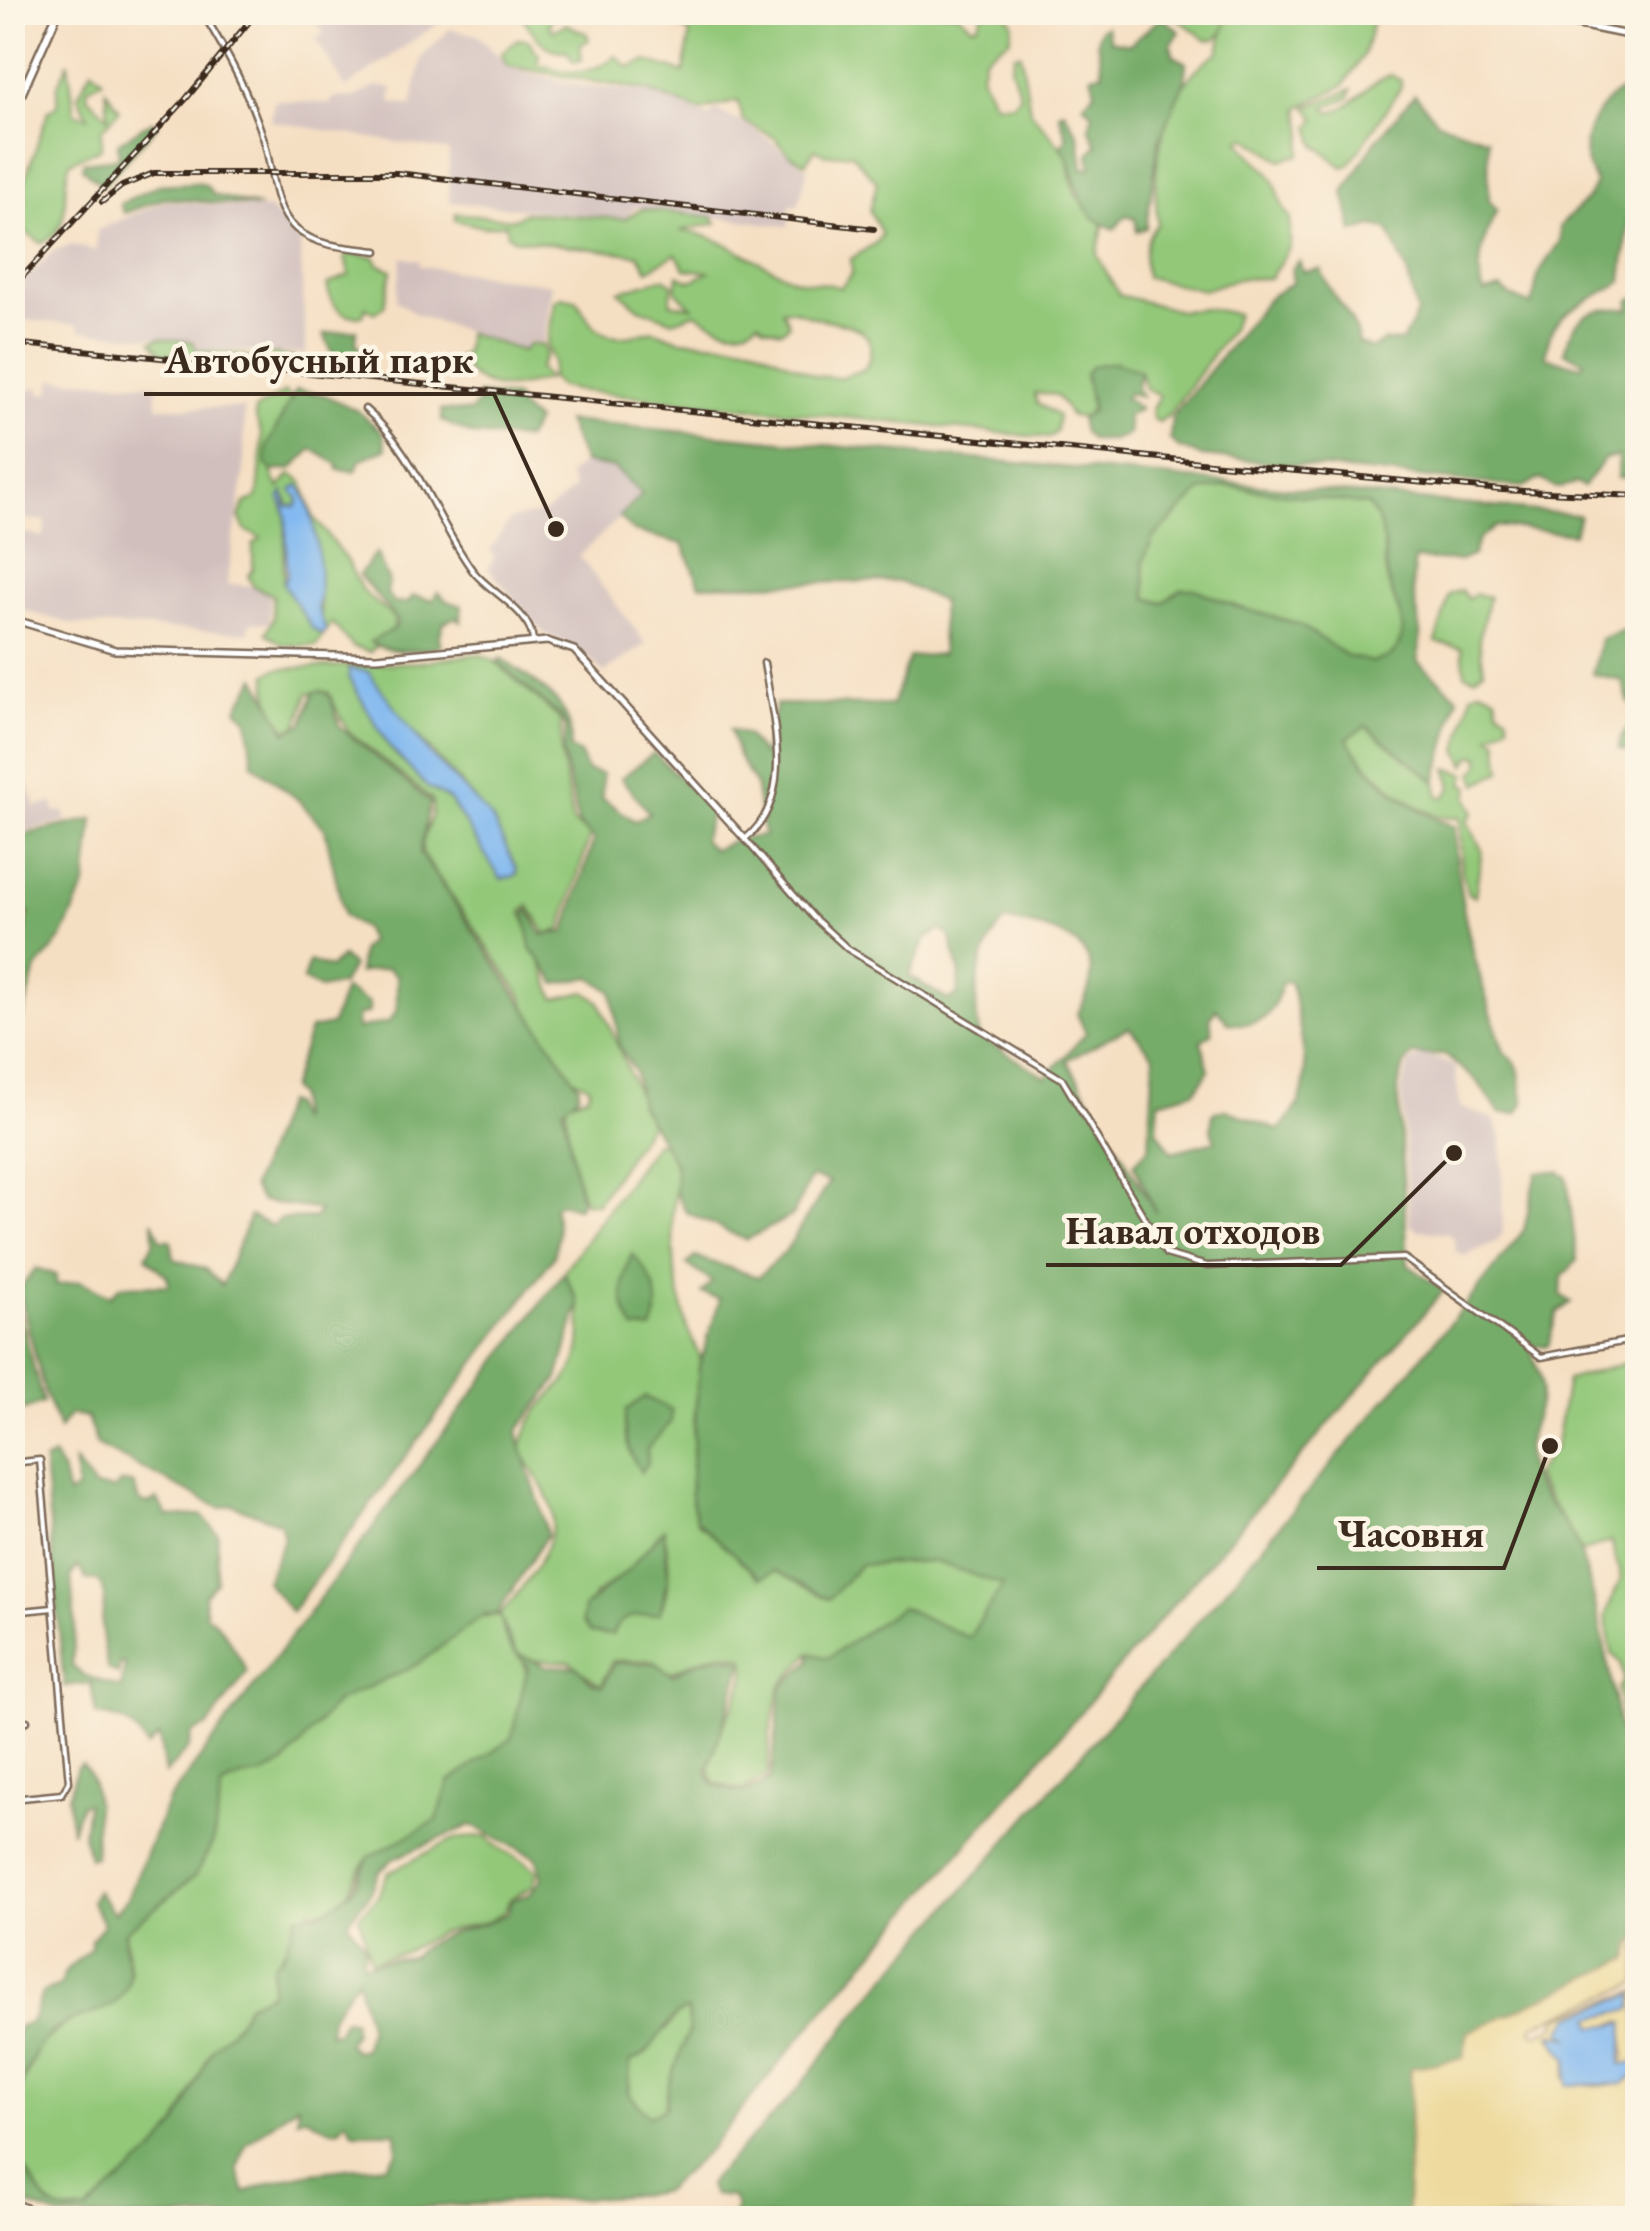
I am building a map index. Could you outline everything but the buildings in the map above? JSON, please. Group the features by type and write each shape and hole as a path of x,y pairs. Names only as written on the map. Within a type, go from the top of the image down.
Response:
{"main road":[{"path":"12,115 58,12"}],"street":[{"path":"202,12 229,56 260,128 282,212 300,232 322,243 377,251"},
{"path":"1515,12 1638,37"},
{"path":"365,409 391,436 476,576 528,625 533,642"},
{"path":"12,618 114,650 377,658 533,642 562,644 574,650 820,925 848,949 1062,1079 1166,1254 1206,1266 1404,1258 1541,1357 1638,1339"},
{"path":"746,840 766,818 776,796 764,664"},
{"path":"12,1463 40,1460 68,1790 12,1799"},
{"path":"12,1612 54,1608"},
{"path":"12,1722 27,1721"},
{"path":"12,2194 19,2205"},
{"path":"12,2201 48,2218"}],"shaded area":[{"path":"310,13 452,13 346,88 316,40 324,33"},
{"path":"450,29 477,35 511,68 582,86 651,93 709,117 716,110 751,127 808,169 798,205 790,205 788,226 637,207 623,218 449,202 449,151 271,121 274,100 331,104 332,98 356,97 375,86 393,88 391,103 412,106 422,57"},
{"path":"165,201 270,210 300,241 306,354 196,349 197,341 80,331 78,325 13,319 13,292 54,250 72,245 96,251 97,230"},
{"path":"402,257 420,261 419,266 552,284 543,344 527,341 524,351 417,315 396,300"},
{"path":"52,379 156,384 157,407 244,408 244,472 227,584 270,587 269,623 250,622 249,633 72,624 13,607 12,531 44,537 46,521 13,518 13,392 40,387 41,393 50,393"},
{"path":"584,463 614,468 643,495 579,556 646,644 604,673 581,651 544,633 488,568 495,557 490,550 510,520 546,512 574,489 568,475"},
{"path":"13,740 36,807 53,802 55,812 64,811 67,821 13,834"},
{"path":"1426,1055 1455,1066 1460,1107 1494,1119 1502,1138 1503,1232 1497,1241 1465,1256 1456,1252 1454,1238 1447,1233 1418,1230 1410,1225 1402,1090 1409,1062"}],"green space":[{"path":"957,12 972,26 978,24 983,13 1006,13 1013,23 1010,39 984,57 981,75 994,103 1013,104 1020,94 1011,67 1015,54 1021,54 1030,111 1066,153 1076,195 1103,225 1097,255 1119,295 1180,311 1205,308 1237,314 1232,328 1169,415 1159,422 1153,419 1151,411 1159,396 1145,389 1140,371 1115,362 1085,418 1071,416 1056,395 1035,393 1037,403 1058,416 1056,432 1049,438 558,386 550,377 553,362 547,344 555,301 561,297 577,300 592,324 608,334 628,336 653,330 680,340 752,345 816,376 840,378 865,369 870,343 857,329 791,310 782,310 789,324 782,331 758,321 743,329 727,329 696,313 673,321 639,308 619,291 664,278 673,284 670,303 692,307 676,291 678,275 691,281 709,272 685,269 676,254 648,270 639,255 515,239 507,234 506,224 484,227 455,220 456,213 514,219 525,212 624,219 642,209 713,217 717,223 680,231 724,243 794,279 840,288 852,274 851,259 877,242 882,234 870,211 877,182 851,153 826,155 815,149 805,163 789,154 775,138 743,121 738,101 700,111 648,91 507,66 501,54 517,39 528,40 539,55 538,64 560,70 587,71 616,56 629,67 647,61 684,73 690,34 675,23 677,13"},
{"path":"520,13 556,13 549,23 553,31 566,24 587,34 589,40 580,45 582,60 574,62 567,51 545,45"},
{"path":"1171,13 1225,13 1224,31 1216,39 1206,40"},
{"path":"1227,13 1375,13 1364,54 1344,85 1299,108 1304,132 1300,155 1281,160 1246,137 1240,140 1276,184 1290,217 1290,247 1270,278 1237,279 1203,290 1146,277 1145,257 1147,241 1158,224 1156,177 1164,128 1185,84 1219,52"},
{"path":"1162,17 1180,32 1171,44 1173,55 1186,63 1185,80 1159,140 1146,228 1137,231 1135,218 1126,215 1115,229 1100,222 1083,203 1060,146 1067,139 1059,113 1064,111 1079,136 1083,168 1091,168 1089,154 1097,145 1089,127 1093,113 1083,104 1095,91 1091,75 1103,73 1097,41 1100,29 1106,26 1110,40 1130,44"},
{"path":"68,63 75,113 88,117 78,95 92,69 103,80 88,88 87,96 108,117 106,90 120,110 102,129 101,148 70,162 63,218 52,237 41,243 14,224 13,217 25,203 24,183 48,112 57,105 58,84"},
{"path":"1391,75 1401,80 1401,87 1349,165 1343,167 1316,145 1310,127 1316,119 1307,107 1352,89 1350,97 1326,107 1331,113"},
{"path":"1637,85 1637,147 1622,281 1562,318 1548,341 1546,357 1581,366 1584,361 1564,352 1580,320 1596,311 1629,309 1630,300 1637,297 1637,467 1627,477 1617,478 1618,456 1604,459 1583,487 1576,483 1557,488 1540,479 1523,487 1202,456 1179,448 1170,439 1172,417 1268,298 1292,283 1292,269 1299,261 1303,272 1321,269 1352,323 1358,343 1372,349 1384,341 1402,342 1417,313 1407,272 1388,229 1373,226 1353,232 1344,192 1375,142 1415,94 1438,122 1488,139 1489,200 1497,210 1482,251 1481,283 1484,293 1501,288 1511,297 1532,305 1538,274 1560,241 1560,226 1588,198 1595,184 1585,149 1591,124 1615,94"},
{"path":"152,121 157,126 103,186 82,168 84,162 119,158 118,143"},
{"path":"158,185 206,185 214,195 260,207 165,198 124,213 120,204"},
{"path":"345,257 374,257 379,265 392,270 384,306 375,313 366,307 363,315 349,315 331,299 327,285 349,275"},
{"path":"357,330 356,344 364,350 364,359 337,365 324,334"},
{"path":"467,333 523,351 529,344 543,346 546,354 539,369 548,379 510,387 481,382 458,357 465,352"},
{"path":"160,338 194,342 196,350 243,355 258,361 275,354 294,358 290,364 264,365 162,354 152,341"},
{"path":"1115,362 1140,371 1137,388 1141,397 1129,393 1125,398 1140,409 1127,416 1129,434 1113,440 1091,440 1083,432 1080,419 1092,411 1085,374 1091,366"},
{"path":"296,390 325,395 358,411 383,433 386,449 360,460 356,471 338,470 337,464 312,449 292,469 272,471 266,463 267,446"},
{"path":"285,392 291,400 272,445 273,477 279,488 291,474 303,482 313,516 347,561 363,592 394,618 394,629 370,652 353,647 332,623 316,646 283,645 266,633 273,619 273,595 254,587 248,576 253,569 253,545 261,538 245,530 239,516 245,504 257,498 258,493 261,439 255,410","holes":["304,492 316,541 322,635 312,628 283,583 286,516 280,498 284,493 290,508 299,504 297,495"]},
{"path":"478,394 516,398 520,408 536,421 526,439 473,435 442,421 441,410 470,412 479,402"},
{"path":"566,421 1579,515 1574,534 1496,526 1478,540 1473,555 1460,561 1415,559 1413,586 1420,633 1417,661 1458,697 1436,782 1366,726 1347,738 1367,766 1394,792 1455,827 1459,884 1470,941 1504,1052 1518,1068 1524,1102 1517,1113 1500,1113 1477,1081 1445,1055 1412,1055 1404,1065 1398,1088 1408,1265 1444,1290 799,2039 707,2152 664,2191 234,2218 62,2218 26,2205 13,2184 13,2151 49,2206 68,2213 87,2211 158,2148 177,2124 212,2049 238,2022 247,2005 271,1992 273,1964 283,1956 296,1916 322,1912 339,1902 355,1887 368,1858 437,1820 449,1782 511,1739 528,1666 513,1651 508,1644 502,1621 516,1653 545,1666 577,1667 592,1683 603,1686 614,1663 655,1663 673,1675 707,1659 727,1657 744,1661 707,1772 713,1784 743,1792 771,1778 782,1687 811,1660 810,1653 828,1658 901,1607 969,1638 1003,1585 933,1561 860,1565 829,1599 776,1571 760,1578 696,1520 690,1492 699,1367 720,1299 702,1293 712,1282 687,1264 695,1257 758,1277 785,1252 829,1182 811,1177 793,1215 746,1240 686,1212 675,1191 676,1165 640,1105 635,1072 619,1046 612,992 591,977 557,984 531,948 525,913 529,910 542,935 565,932 594,839 578,823 563,753 566,728 561,717 497,662 501,658 560,706 567,718 570,749 580,754 586,770 602,774 602,798 635,821 649,813 621,778 654,753 712,810 703,840 713,850 737,839 764,836 755,784 738,756 730,729 747,735 763,756 776,704 892,705 909,657 942,654 941,601 898,581 700,585 683,544 633,531 619,517 642,494 614,468 584,463","holes":["1226,486 1368,505 1382,533 1388,578 1401,618 1402,637 1390,657 1372,662 1347,656 1299,624 1237,607 1195,589 1181,589 1163,603 1147,598 1143,562 1153,538 1201,491","1005,921 1063,936 1087,957 1091,972 1088,991 1077,1014 1086,1033 1046,1077 980,1037 976,1007 982,961","940,930 950,936 960,975 957,996 948,1000 909,976 926,939","1282,982 1290,982 1305,1068 1300,1100 1291,1116 1278,1130 1225,1109 1213,1113 1211,1129 1215,1141 1172,1152 1157,1130 1159,1101 1195,1091 1209,1070 1201,1041 1212,1033 1210,1018 1216,1008 1228,1023 1258,1021 1271,1011","1129,1027 1154,1056 1149,1147 1134,1164 1156,1213 1067,1060","471,1825 536,1857 542,1878 530,1894 511,1900 508,1913 433,1941 411,1957 362,1964 366,1946 347,1922 371,1892 379,1872 393,1859","357,1978 369,2029 363,2049 354,2051 347,2044 354,2032 353,2020 344,2019 337,2032 329,2033 331,2016","688,2010 689,2030 668,2086 666,2108 649,2116 628,2093 630,2062 649,2050 668,2024","298,2104 297,2119 305,2116 331,2130 339,2129 346,2120 354,2132 396,2132 397,2152 387,2165 296,2176 245,2193 238,2169 246,2144"]},
{"path":"1226,486 1368,504 1382,533 1387,578 1401,618 1401,637 1390,657 1372,662 1347,656 1290,621 1237,607 1195,589 1181,589 1163,603 1147,598 1143,562 1153,538 1201,491"},
{"path":"376,553 389,581 387,594 394,603 408,603 413,596 432,600 438,592 447,601 462,606 461,622 456,617 444,622 439,639 442,645 395,650 370,642 395,628 398,621 359,575"},
{"path":"1461,590 1468,599 1475,594 1489,597 1479,640 1484,670 1474,677 1465,674 1462,648 1436,642 1449,595"},
{"path":"1623,630 1637,637 1637,760 1633,753 1619,749 1621,738 1636,715 1622,681 1593,674 1600,639"},
{"path":"478,654 493,660 561,720 561,754 573,823 590,835 561,930 546,934 529,906 522,912 555,999 585,992 599,1001 650,1123 597,1203 585,1202 582,1194 566,1109 567,1102 588,1095 590,1087 573,1078 522,996 423,855 432,800 348,731 328,692 308,693 297,727 287,729 269,696 267,674 277,669 421,662","holes":["368,672 385,698 488,818 517,873 475,839 450,800 426,786 389,747 349,678"]},
{"path":"256,677 286,732 303,723 314,692 321,690 330,696 340,727 430,802 420,853 579,1086 578,1095 563,1108 581,1202 577,1207 560,1203 554,1207 558,1234 554,1256 291,1612 266,1581 284,1538 280,1523 233,1505 220,1508 97,1445 87,1417 71,1414 59,1429 45,1394 19,1290 36,1268 56,1275 56,1285 80,1281 110,1296 120,1286 169,1285 167,1276 146,1257 154,1241 153,1221 161,1240 171,1240 174,1259 206,1269 222,1285 250,1216 272,1226 280,1219 315,1218 319,1210 261,1201 252,1187 285,1102 291,1104 298,1122 297,1096 290,1089 310,1029 331,1025 344,989 369,1004 369,1012 357,1016 357,1029 389,1022 397,1010 397,976 387,968 358,973 361,950 369,941 364,929 344,916 325,829 296,798 253,764 248,720 237,709"},
{"path":"1481,689 1496,696 1498,709 1507,714 1509,724 1490,736 1498,740 1502,770 1478,784 1473,772 1480,766 1480,756 1471,756 1466,765 1458,750 1472,694"},
{"path":"1365,726 1436,782 1439,797 1445,797 1452,787 1447,768 1466,774 1463,784 1470,787 1467,797 1474,812 1467,821 1482,850 1475,896 1468,894 1462,872 1460,817 1431,813 1381,778 1347,738"},
{"path":"93,819 86,884 62,938 36,970 23,1016 13,1033 13,971 29,913 13,912 13,837"},
{"path":"342,957 352,966 342,984 320,989 303,980 309,961 330,968"},
{"path":"656,1142 666,1144 677,1173 672,1217 675,1273 687,1328 700,1357 693,1433 698,1524 723,1539 757,1576 776,1571 828,1599 860,1565 933,1561 1004,1584 969,1638 901,1607 828,1658 810,1653 780,1687 770,1734 768,1775 743,1791 715,1783 710,1770 717,1739 741,1689 744,1658 715,1655 669,1673 653,1660 612,1661 601,1686 570,1662 523,1660 528,1680 511,1739 449,1782 437,1820 364,1863 336,1906 310,1910 272,1969 271,1992 247,2005 238,2022 212,2049 177,2124 158,2148 101,2202 87,2211 61,2212 39,2197 13,2151 12,2108 39,2046 69,2020 104,2009 130,1974 125,1932 196,1875 213,1842 219,1789 241,1777 262,1775 286,1762 336,1702 418,1664 476,1617 500,1615 538,1564 551,1535 551,1505 521,1450 528,1427 570,1374 577,1358 581,1336 579,1306 564,1271","holes":["663,1530 668,1583 659,1613 627,1616 616,1624 593,1596 626,1572"]},
{"path":"1537,1172 1559,1172 1567,1177 1577,1260 1562,1277 1561,1295 1571,1302 1557,1313 1548,1346 1530,1346 1541,1391 1527,1459 1535,1484 1568,1528 1580,1552 1602,1633 1627,1771 1637,1769 1638,1940 1632,1943 1629,1959 1468,2032 1463,2058 1411,2069 1407,2218 730,2218 737,2207 732,2197 713,2195 708,2186 712,2179 794,2094 866,2001 1229,1586 1471,1298 1524,1230"},
{"path":"632,1254 655,1289 657,1309 652,1330 634,1329 626,1310 623,1283"},
{"path":"564,1272 579,1304 558,1379 518,1430 547,1535 498,1612 502,1620 499,1615 485,1614 418,1664 336,1702 286,1762 262,1775 241,1777 222,1786 213,1842 196,1875 125,1932 128,1979 121,1996 104,2009 51,2033 33,2058 13,2108 13,2048 19,2026 32,2022 42,1993 59,1986 66,1970 91,1948 91,1940 104,1925 91,1901 96,1890 114,1913 127,1899 168,1801"},
{"path":"13,1288 43,1403 24,1410 13,1403"},
{"path":"1637,1360 1637,1762 1631,1764 1618,1689 1624,1680 1621,1663 1612,1654 1605,1616 1621,1579 1611,1541 1581,1553 1534,1475 1555,1448 1567,1380"},
{"path":"645,1397 672,1410 671,1422 647,1449 648,1463 641,1472 627,1442 625,1418 626,1410"},
{"path":"53,1456 62,1470 68,1495 77,1489 74,1461 94,1487 116,1489 119,1483 133,1483 139,1501 148,1504 157,1499 168,1517 201,1515 218,1534 216,1582 204,1595 206,1615 224,1632 247,1672 208,1726 192,1734 189,1748 165,1774 159,1736 147,1747 127,1724 96,1715 91,1683 64,1686 44,1462","holes":["78,1566 86,1579 99,1581 102,1588 107,1669 118,1674 120,1662 125,1664 121,1688 83,1675 72,1666 75,1626 71,1576"]},
{"path":"664,1529 668,1576 660,1613 625,1619 612,1635 591,1633 582,1622 584,1607 626,1572"},
{"path":"82,1764 93,1783 96,1807 95,1856 89,1858 83,1834 87,1804 81,1804 71,1832 68,1797 77,1767"},
{"path":"487,1836 537,1872 533,1886 510,1899 505,1911 489,1921 439,1933 402,1953 371,1961 359,1916 378,1896 388,1873 454,1839"},
{"path":"688,2010 688,2037 670,2081 664,2109 649,2116 628,2093 630,2062 645,2054 652,2037 666,2030 679,2012"}],"sand":[{"path":"1637,1940 1637,1983 1534,2025 1532,2032 1537,2035 1555,2026 1558,2017 1637,1991 1637,2062 1621,2065 1625,2057 1622,2021 1565,2039 1555,2033 1550,2036 1568,2058 1565,2078 1583,2085 1602,2086 1637,2075 1637,2218 1407,2218 1411,2068 1463,2058 1468,2032 1629,1959 1632,1943"}],"water":[{"path":"299,485 317,544 317,607 326,630 322,635 312,628 283,583 287,575 286,514 280,498 284,492 286,506 297,506 299,499 292,490"},
{"path":"349,668 368,672 429,753 492,819 517,870 515,876 501,879 450,800 426,786 389,746 349,678"},
{"path":"1634,1994 1632,2009 1591,2018 1594,2027 1625,2023 1621,2064 1637,2062 1637,2075 1622,2084 1567,2085 1568,2059 1551,2035 1569,2037 1561,2031 1572,2016"}],"railway":[{"path":"12,288 185,100 257,12"},
{"path":"102,202 122,186 154,173 397,173 874,229"},
{"path":"12,343 1220,464 1502,490 1638,496"}],"place":[{"name":"Автобусный парк","path":"556,529"},
{"name":"Навал отходов","path":"1454,1153"},
{"name":"Часовня","path":"1550,1446"}]}
